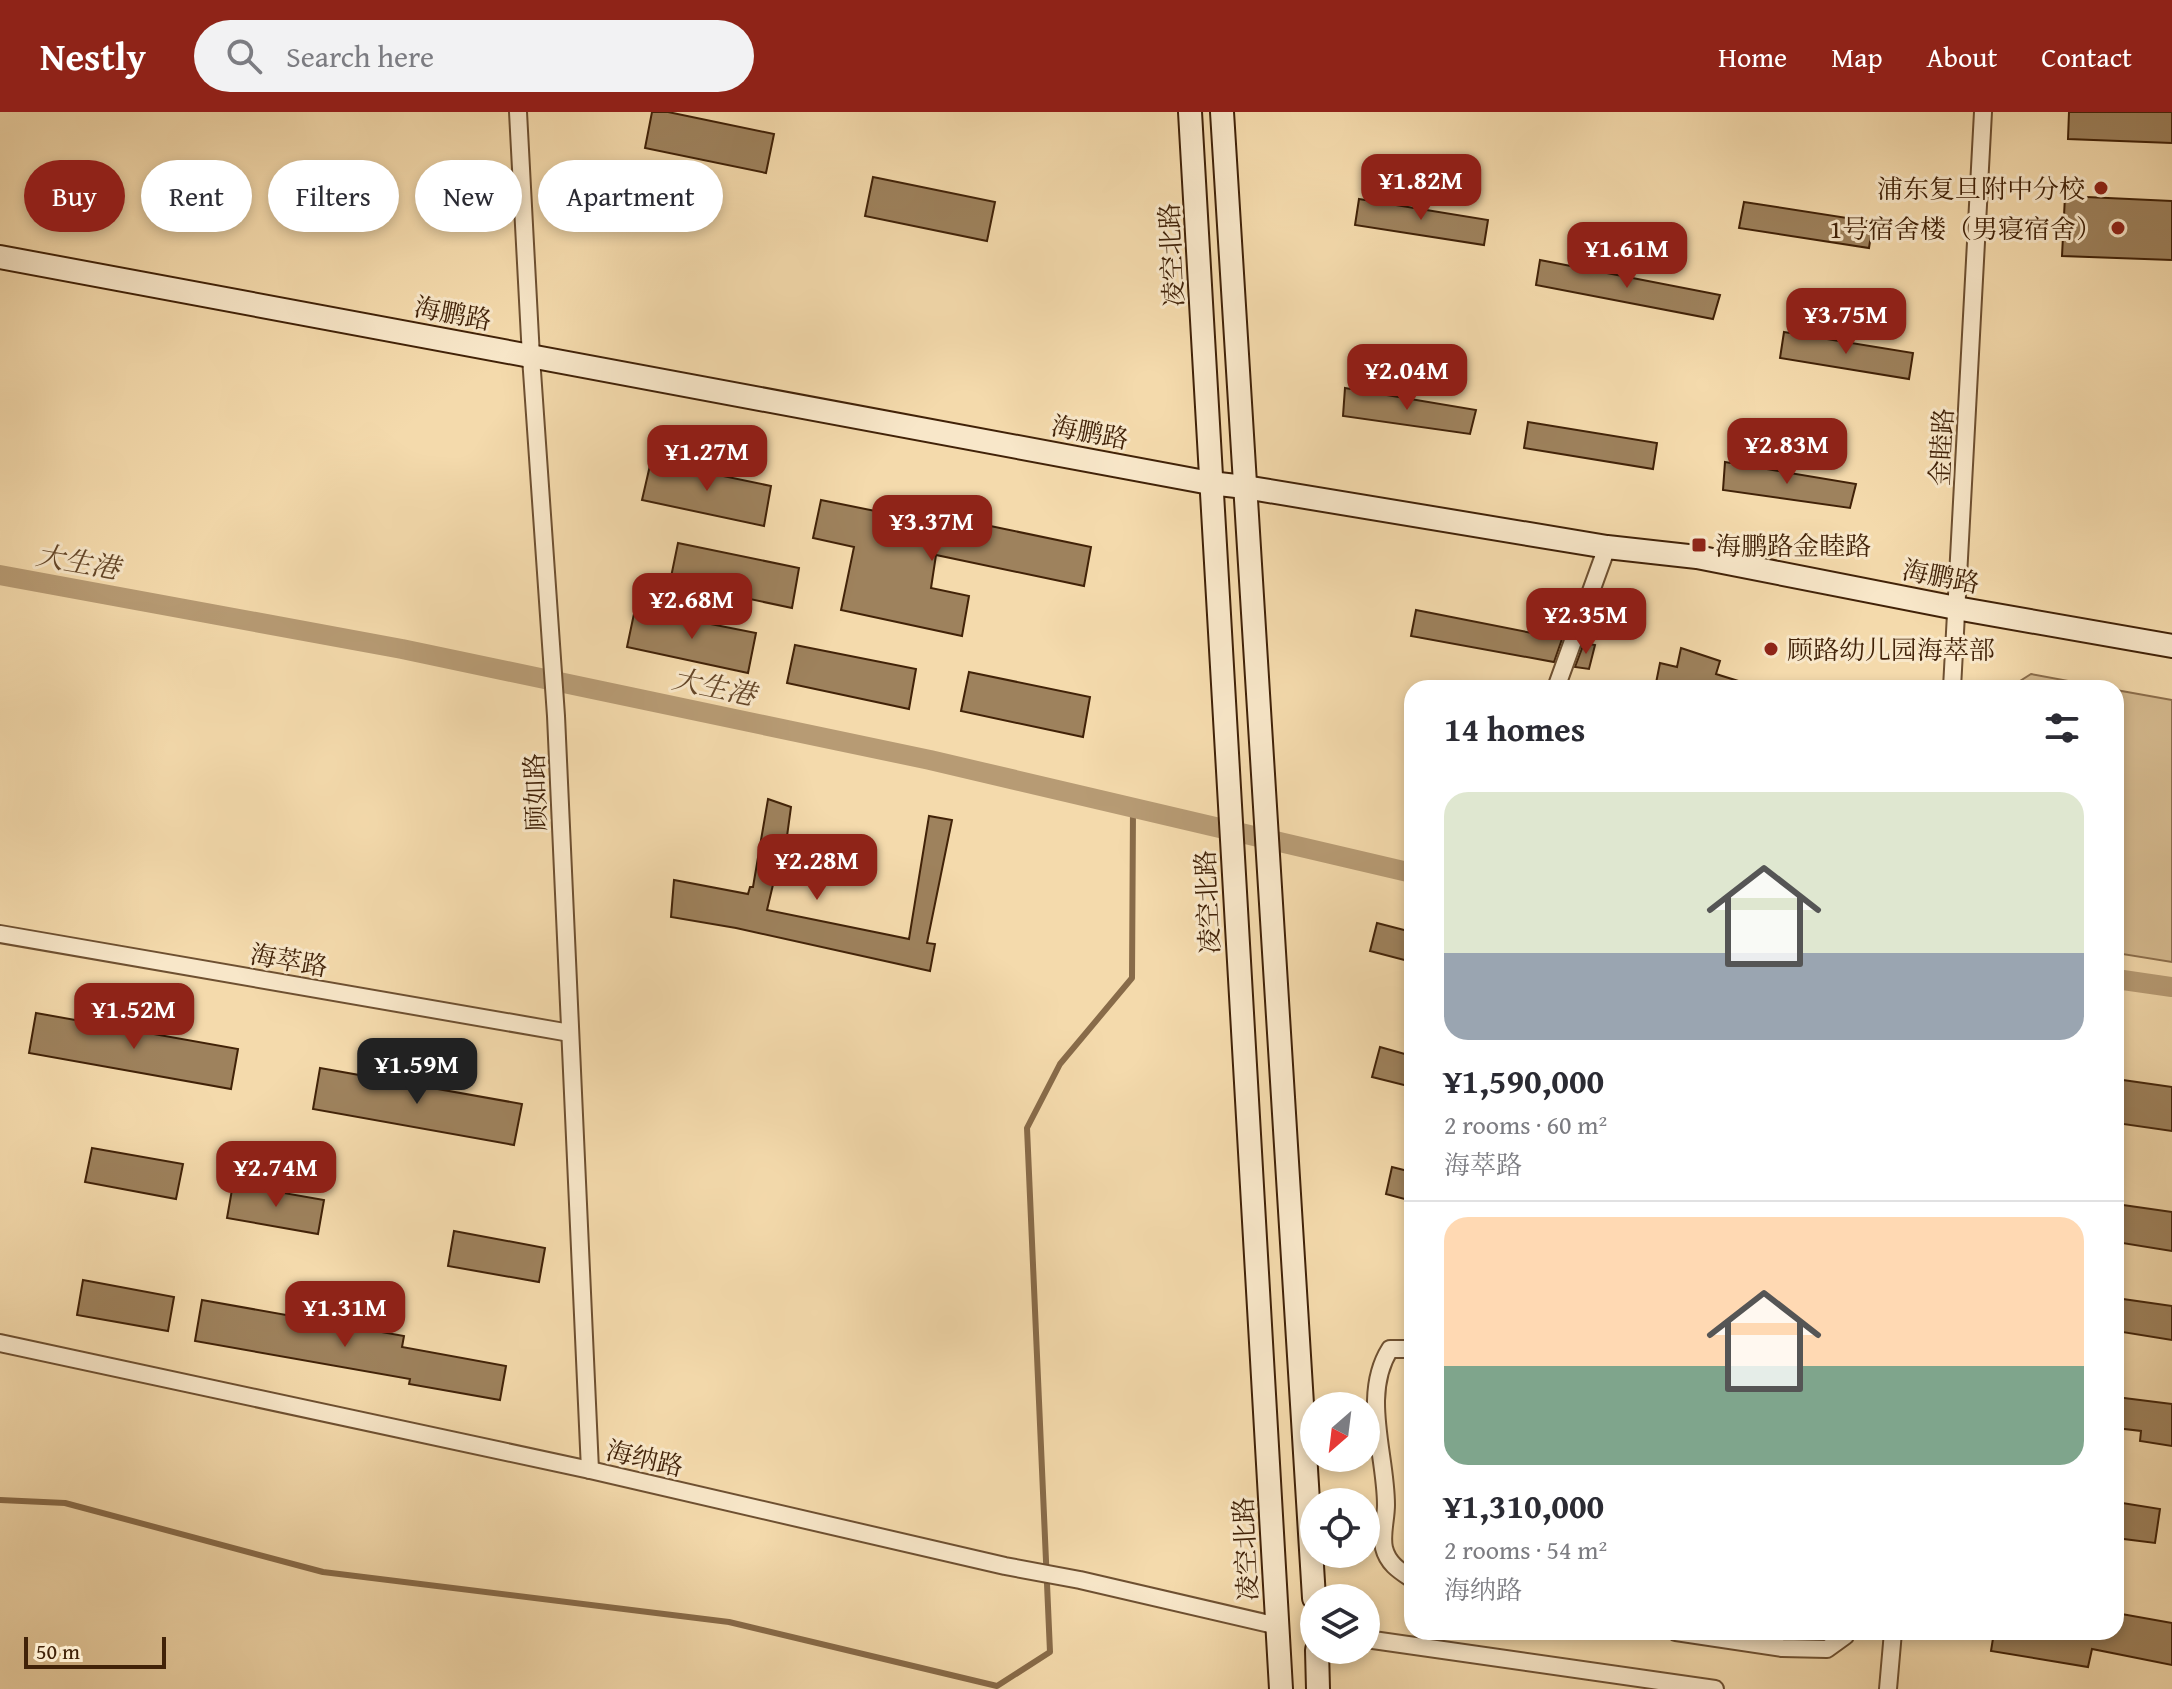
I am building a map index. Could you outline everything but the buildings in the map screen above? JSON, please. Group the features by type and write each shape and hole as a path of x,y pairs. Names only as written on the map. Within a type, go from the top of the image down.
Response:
{"main road":[{"name":"凌空北路","path":"1190,112 1281,1689"},
{"path":"1222,112 1313,1584"},
{"name":"海鹏路","path":"0,257 1210,483 1607,547 1697,557 1956,608 2172,646"},
{"path":"1317,1664 1318,1689"}],"street":[{"name":"顾如路","path":"518,112 531,357 556,716 590,1470"},
{"name":"金睦路","path":"1952,680 1983,112"},
{"path":"1559,680 1607,547"},
{"name":"海萃路","path":"0,934 570,1033"},
{"name":"海纳路","path":"0,1343 590,1470 1278,1626"},
{"path":"1404,1349 1390,1349 1381,1363 1375,1390 1386,1504 1384,1548 1394,1568 1404,1574"},
{"path":"1729,1640 1782,1648 1827,1649 1839,1640"},
{"path":"1888,1689 1892,1640"},
{"path":"1380,1641 1715,1689"}],"shaded area":[{"path":"2031,674 2063,680 2022,680"},
{"path":"2124,691 2172,700 2172,962 2124,954"}],"waterway":[{"name":"大生港","path":"0,575 402,649 930,760 1404,871"},
{"path":"0,1500 65,1503 323,1572 729,1622 997,1686 1050,1652 1027,1128 1060,1064 1132,978 1133,808"},
{"name":"大生港","path":"2124,980 2172,987"}],"place":[{"name":"浦东复旦附中分校","path":"2101,188"},
{"name":"1号宿舍楼（男寝宿舍）","path":"2118,228"},
{"name":"海鹏路金睦路","path":"1699,545"},
{"name":"顾路幼儿园海萃部","path":"1771,649"}]}
